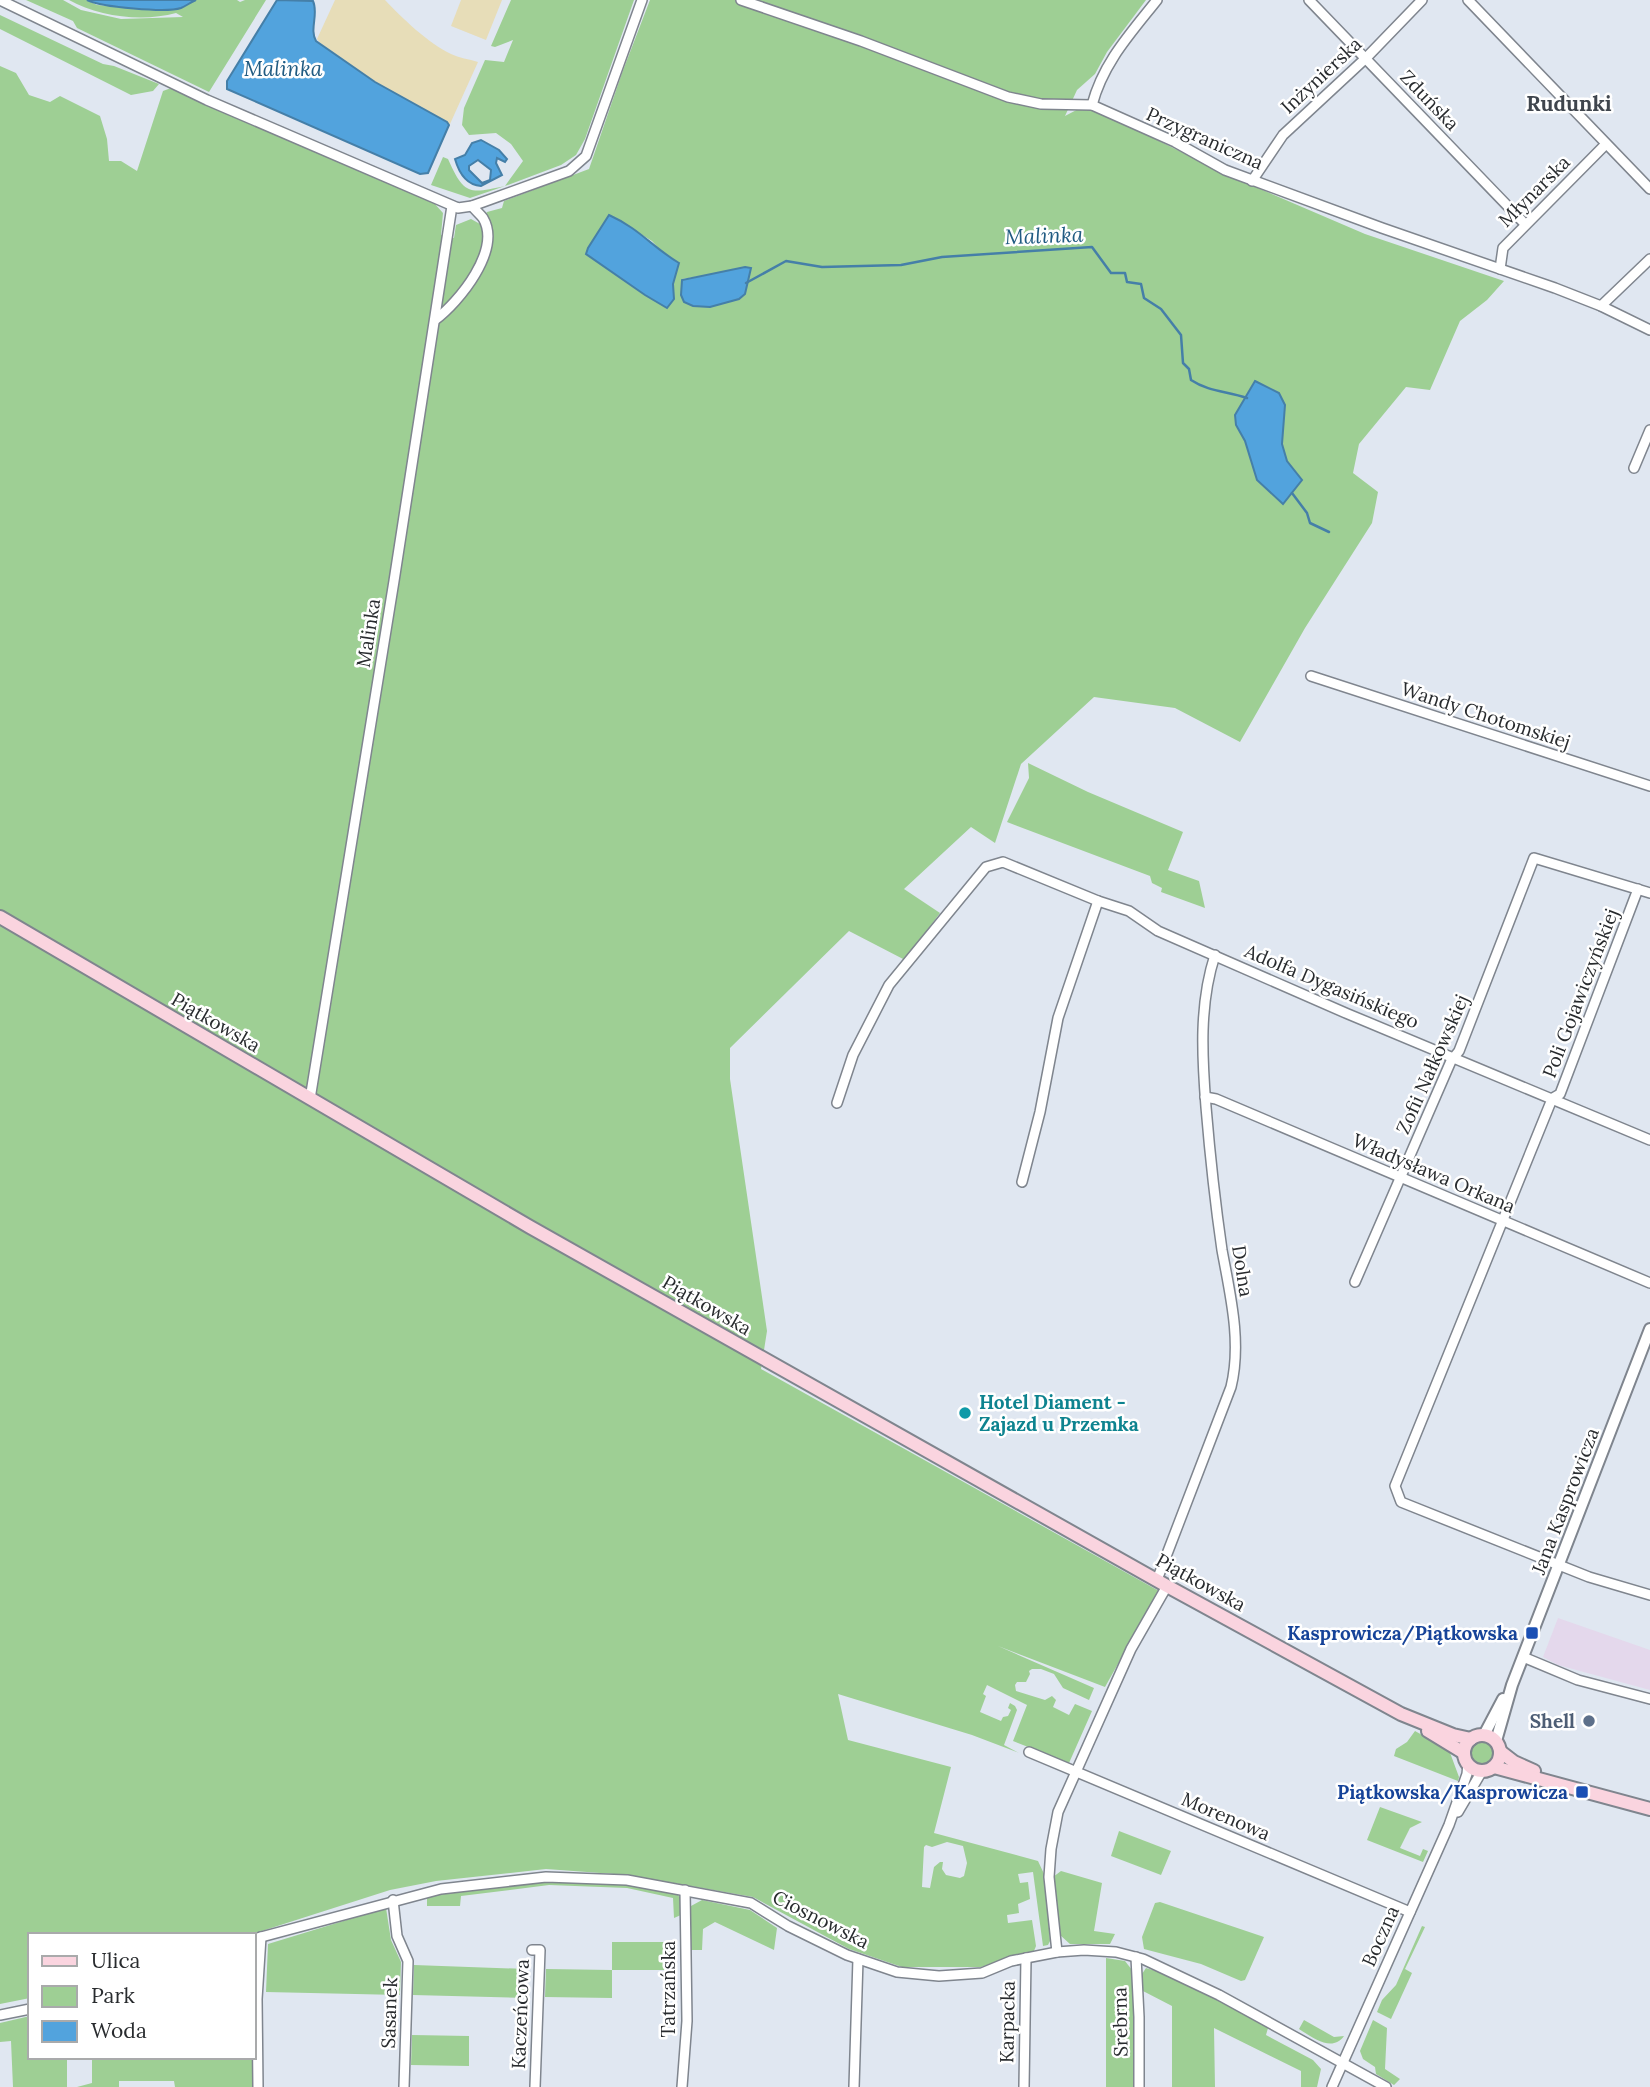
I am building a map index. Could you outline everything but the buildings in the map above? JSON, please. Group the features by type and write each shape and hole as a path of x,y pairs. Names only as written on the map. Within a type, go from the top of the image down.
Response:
{"main road":[{"name":"Piątkowska","path":"0,918 310,1100 787,1373 1401,1714 1466,1759 1476,1770 1488,1769"},
{"name":"Piątkowska","path":"1401,1714 1471,1739"},
{"path":"1466,1759 1471,1739 1493,1742 1514,1762 1563,1785"},
{"path":"1493,1742 1488,1769 1563,1785 1650,1809"}],"street":[{"path":"0,0 207,100 452,206 472,206 569,171 586,156 642,0"},
{"name":"Przygraniczna","path":"741,0 874,45 1008,97 1041,104 1092,105 1175,142 1225,170 1252,181 1601,306 1650,330"},
{"path":"1092,105 1098,83 1109,62 1157,0"},
{"name":"Zduńska","path":"1309,0 1525,224"},
{"name":"Inżynierska","path":"1252,181 1283,135 1366,58 1422,0"},
{"path":"1468,0 1650,189"},
{"name":"Młynarska","path":"1500,269 1503,248 1605,145"},
{"name":"Malinka","path":"310,1100 452,206"},
{"path":"435,320 447,311 477,276 487,244 484,220 472,206"},
{"path":"1601,306 1650,259"},
{"path":"1634,468 1650,430"},
{"name":"Wandy Chotomskiej","path":"1311,676 1650,786"},
{"name":"Zofii Nałkowskiej","path":"1356,1282 1400,1178 1459,1051 1534,858 1639,890"},
{"name":"Adolfa Dygasińskiego","path":"838,1103 853,1055 889,985 986,867 1003,862 1129,911 1158,931 1348,1014 1650,1140"},
{"path":"1639,890 1650,893"},
{"name":"Poli Gojawiczyńskiej","path":"1639,890 1560,1094 1553,1098 1501,1221 1395,1486 1401,1502 1589,1577 1650,1595"},
{"path":"1022,1182 1040,1112 1058,1018 1098,901"},
{"name":"Dolna","path":"1057,1952 1049,1877 1058,1812 1162,1583 1236,1368 1233,1317 1212,1185 1205,1097 1203,1014 1207,981 1215,955"},
{"name":"Władysława Orkana","path":"1205,1097 1238,1108 1650,1283"},
{"name":"Jana Kasprowicza","path":"1493,1742 1512,1685 1650,1330"},
{"path":"1523,1657 1578,1680 1650,1699"},
{"name":"Morenowa","path":"1028,1752 1410,1912"},
{"name":"Boczna","path":"1332,2087 1449,1825 1467,1774 1466,1759"},
{"name":"Boczna","path":"1449,1825 1488,1769"},
{"name":"Ciosnowska","path":"257,1938 441,1889 545,1877 627,1880 751,1903 788,1926 858,1959 897,1972 939,1976 982,1973 1011,1961 1057,1952 1089,1950 1136,1957 1219,1995 1386,2087"},
{"name":"Tatrzańska","path":"682,2087 687,2021 685,1890"},
{"name":"Sasanek","path":"393,1900 397,1936 408,1961 404,2087"},
{"path":"257,1938 258,2087"},
{"name":"Kaczeńcowa","path":"532,1950 540,1950 535,2087"},
{"name":"Srebrna","path":"1136,1957 1139,2087"},
{"name":"Karpacka","path":"1024,2087 1026,1958"},
{"path":"854,2087 858,1959"},
{"path":"0,2015 28,2009"}],"shaded area":[{"path":"1558,1618 1650,1650 1650,1690 1558,1665 1543,1657"}],"green space":[{"path":"26,0 63,0 81,10 121,19 183,17 176,13 150,17 107,14 69,0 87,0 97,5 180,9 196,0 266,0 209,92 77,28 73,21"},
{"path":"511,0 634,0 585,139 576,155 561,165 505,186 523,161 511,144 496,133 469,135 462,125 464,108 485,60 504,62 513,40 491,46"},
{"path":"650,0 1146,0 1107,52 1095,74 1077,90 1065,116 1086,105 1230,176 1365,234 1504,281 1487,300 1460,321 1430,390 1406,387 1359,444 1353,473 1378,492 1372,523 1305,628 1240,742 1175,708 1094,697 1021,764 995,843 971,827 904,889 940,913 905,960 849,931 730,1048 730,1079 767,1331 761,1369 1159,1591 1105,1687 998,1646 1094,1688 1089,1700 1063,1688 1054,1674 1041,1669 1032,1669 1026,1682 1017,1682 1015,1685 1016,1691 1045,1700 1052,1696 1056,1700 1053,1707 1069,1715 1075,1704 1092,1711 1069,1763 1013,1741 1027,1705 987,1685 980,1712 1001,1721 1011,1710 1008,1708 1010,1703 1015,1706 1017,1710 1004,1745 1019,1753 972,1735 838,1694 848,1740 951,1767 934,1833 1038,1861 1045,1876 1050,1941 1043,1946 1033,1872 1018,1874 1020,1883 1028,1882 1030,1899 1018,1904 1019,1913 1007,1915 1008,1923 1032,1920 1036,1946 1034,1951 981,1967 902,1967 849,1949 753,1897 628,1875 546,1869 436,1881 390,1890 255,1933 28,1933 28,1998 0,2004 0,66 16,73 29,95 50,102 60,96 100,116 107,139 109,161 121,161 137,171 163,91 171,88 434,203 443,213 441,235 454,238 456,225 471,219 480,224 487,212 502,208 504,201 589,169","holes":["609,215 652,241 679,264 673,284 674,299 667,308 586,254","751,268 743,294 710,307 682,279","947,1842 963,1846 967,1863 964,1876 960,1878 946,1875 942,1869 943,1862 940,1862 934,1867 930,1888 922,1887 924,1847"]},
{"path":"0,15 103,64 159,84 153,91 131,95 0,29"},
{"path":"443,157 448,159 459,180 469,189 483,190 505,186 470,198 431,185"},
{"path":"1028,763 1183,832 1168,870 1199,881 1205,908 1161,892 1162,888 1152,883 1150,876 1007,822 1029,778"},
{"path":"1415,1731 1449,1750 1458,1781 1394,1756 1396,1749 1407,1742"},
{"path":"1482,1741 1490,1745 1494,1753 1490,1761 1482,1765 1474,1761 1470,1753 1474,1745"},
{"path":"1380,1807 1422,1822 1410,1828 1400,1848 1420,1856 1423,1849 1428,1851 1423,1862 1367,1840"},
{"path":"1119,1831 1171,1851 1161,1875 1111,1856"},
{"path":"1061,1871 1102,1883 1094,1931 1115,1934 1110,1944 1070,1944 1060,1935 1053,1877"},
{"path":"546,1881 627,1884 678,1895 681,1899 681,1915 674,1918 673,1898 627,1888 549,1885 461,1896 460,1906 427,1906 427,1896"},
{"path":"702,1900 750,1910 777,1928 774,1950 715,1922 703,1929 702,1950 691,1950 691,1906"},
{"path":"1160,1902 1264,1937 1245,1980 1241,1981 1201,1964 1144,1949 1142,1937 1155,1903"},
{"path":"386,1908 391,1940 401,1962 400,1995 266,1992 268,1944"},
{"path":"1422,1926 1425,1927 1405,1969 1412,1973 1391,2019 1377,2012 1382,2000 1396,1985"},
{"path":"612,1942 675,1942 674,1970 612,1970"},
{"path":"1106,1958 1125,1961 1132,1970 1135,2087 1106,2087"},
{"path":"414,1965 527,1969 526,1998 413,1995"},
{"path":"1146,1968 1194,1986 1268,2028 1266,2035 1313,2060 1321,2069 1317,2087 1301,2087 1301,2071 1214,2028 1215,2087 1172,2087 1172,2006 1143,1991 1142,1974"},
{"path":"546,1969 612,1970 612,1998 545,1997"},
{"path":"28,2016 28,2059 67,2059 67,2087 13,2087 11,2041 0,2042 0,2023"},
{"path":"1304,2020 1334,2037 1344,2036 1334,2043 1322,2042 1299,2029"},
{"path":"1373,2020 1387,2028 1385,2069 1400,2079 1394,2085 1376,2074 1375,2067 1363,2059 1360,2051"},
{"path":"412,2035 469,2036 469,2066 411,2065"},
{"path":"92,2059 252,2059 253,2087 175,2087 174,2081 119,2081 119,2087 77,2087 92,2083"}],"sand":[{"path":"335,0 385,0 407,22 442,49 478,62 450,124 375,82 321,44 317,39"},
{"path":"461,0 502,0 486,40 451,26"}],"water":[{"path":"87,0 196,0 181,8 148,10"},
{"name":"Malinka","path":"277,0 313,1 313,32 316,41 375,82 447,122 449,125 428,173 420,174 227,89 227,81"},
{"path":"481,140 499,150 507,159 505,162 497,158 496,163 502,175 481,186 464,177 455,159 465,155 472,143","holes":["478,160 491,170 490,180 482,183 469,170 469,166"]},
{"path":"609,215 629,226 679,263 673,284 674,299 667,308 586,254"},
{"path":"751,268 745,294 739,299 710,307 693,306 684,302 681,295 682,280"},
{"path":"1255,381 1279,393 1285,405 1282,444 1287,461 1302,480 1283,504 1257,480 1245,441 1236,425 1235,415"}],"waterway":[{"name":"Malinka","path":"746,283 786,261 822,267 901,265 942,257 1092,247 1111,273 1125,273 1127,282 1141,284 1144,298 1161,309 1181,335 1183,363 1189,369 1191,380 1211,389 1247,398"},
{"name":"Malinka","path":"1292,493 1307,513 1310,523 1329,532"}],"place":[{"name":"Hotel Diament - Zajazd u Przemka","path":"965,1413"},
{"name":"Kasprowicza/Piątkowska","path":"1532,1633"},
{"name":"Shell","path":"1589,1721"},
{"name":"Piątkowska/Kasprowicza","path":"1582,1792"}],"district":[{"name":"Rudunki","path":"1569,104"}]}
